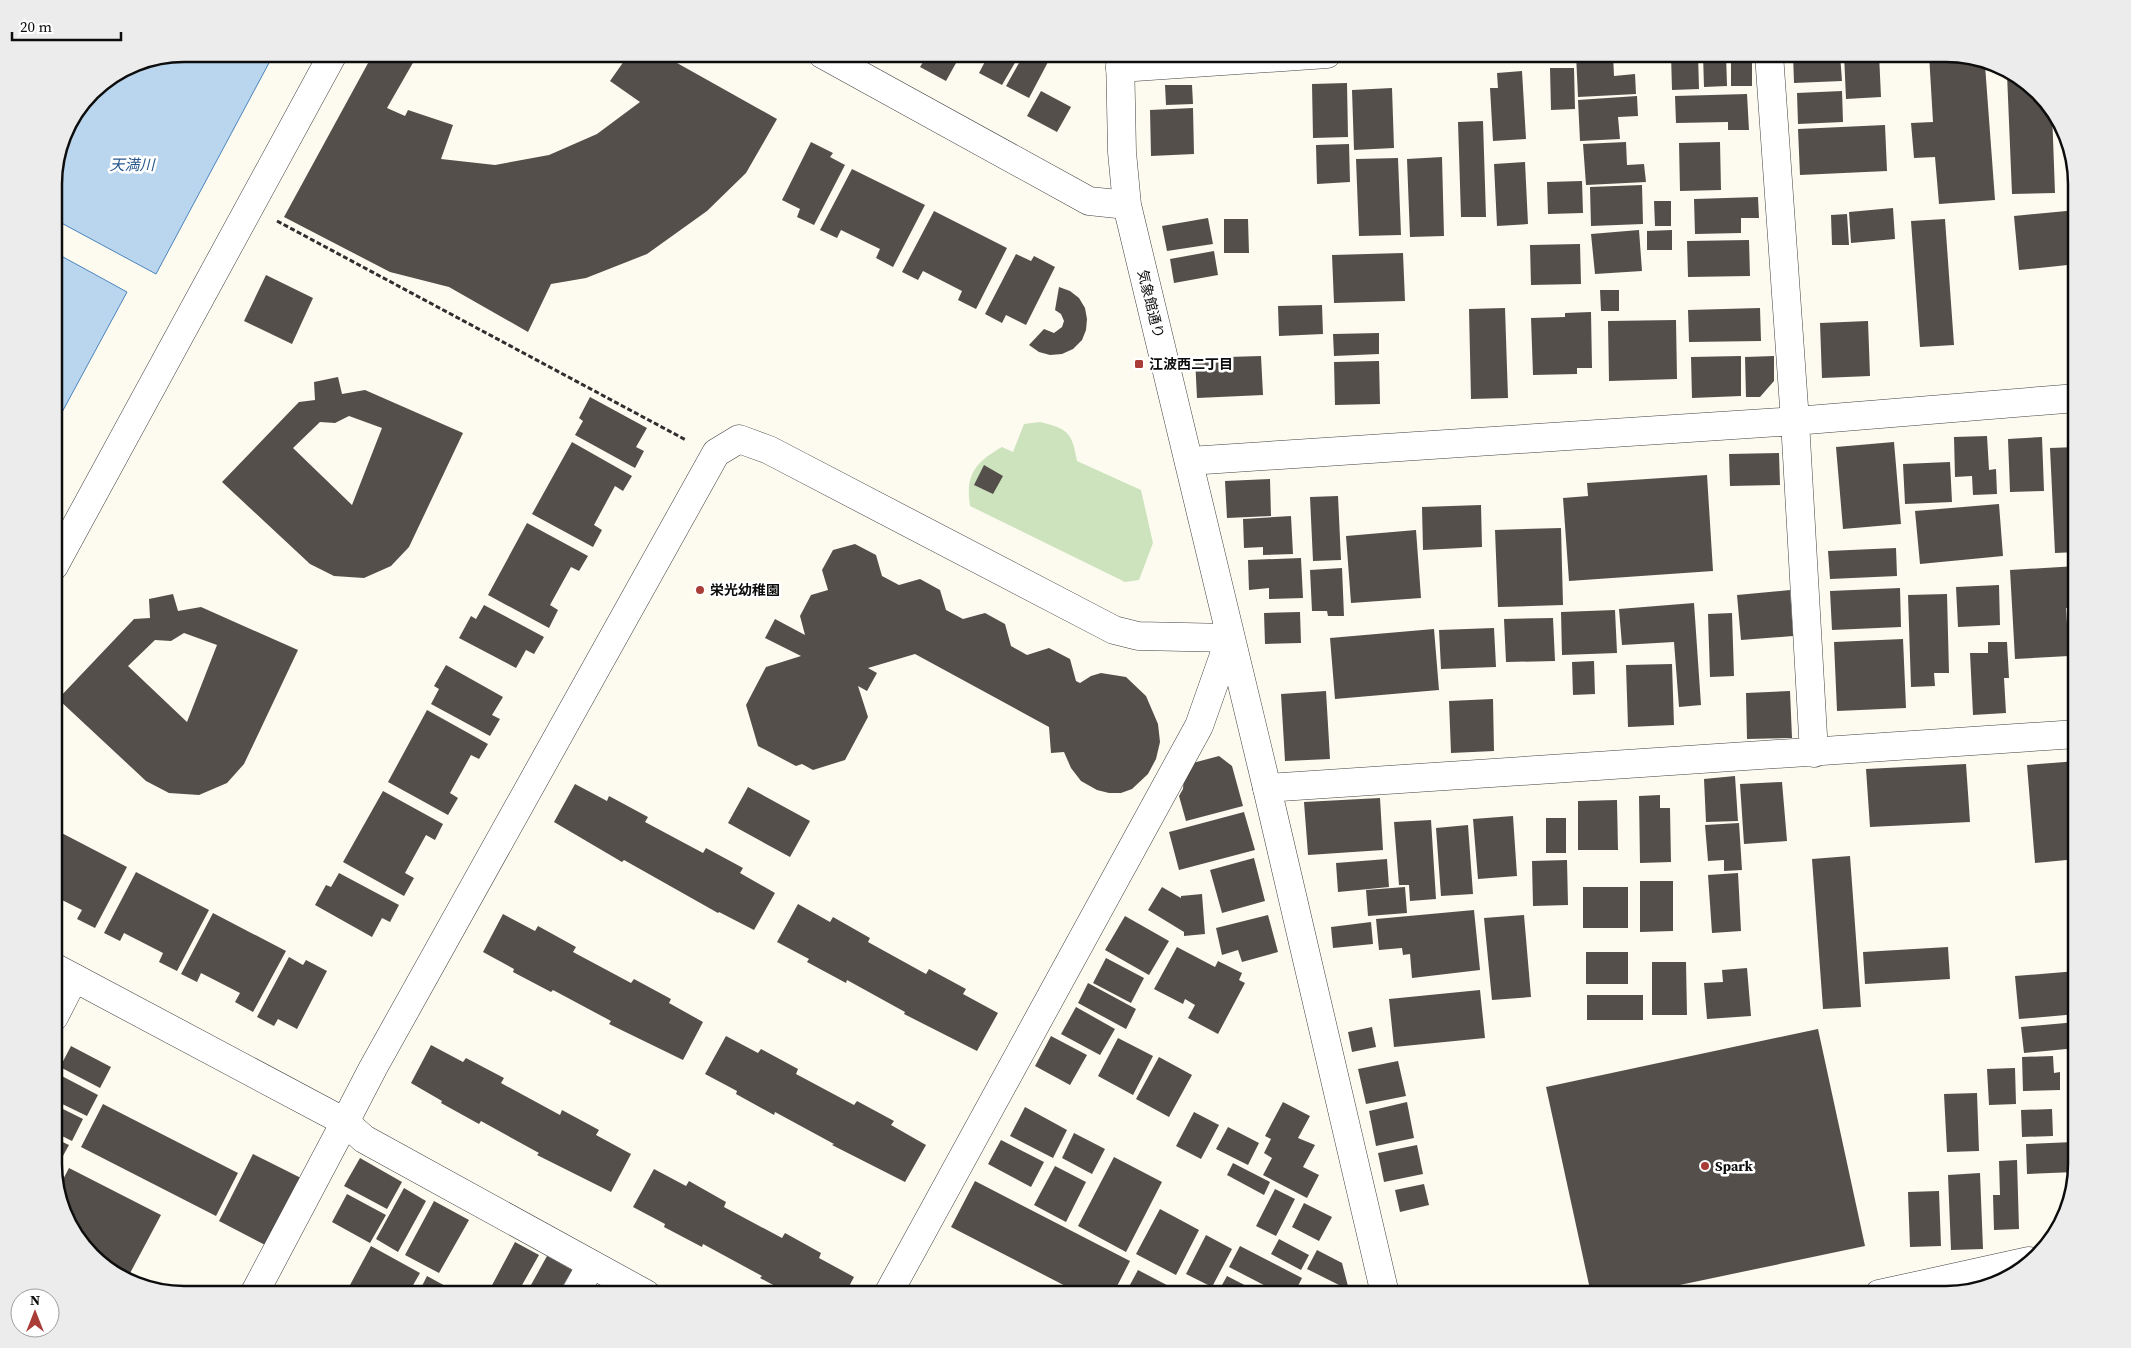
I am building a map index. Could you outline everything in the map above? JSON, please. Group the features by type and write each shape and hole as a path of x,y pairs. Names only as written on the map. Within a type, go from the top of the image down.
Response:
{"street":[{"name":"気象館通り","path":"1120,62 1122,152 1126,205 1267,788 1382,1286"},
{"path":"1770,62 1795,420 1814,753"},
{"path":"63,549 328,63"},
{"path":"838,63 1089,201 1126,205"},
{"path":"1189,461 1795,420 2068,399"},
{"path":"258,1286 373,1068 716,453 739,439 769,450 1114,630 1138,636 1230,638 1200,726 892,1286"},
{"path":"1267,788 2068,735"},
{"path":"64,973 346,1122 364,1139 631,1286"},
{"path":"1915,1286 2015,1264"},
{"path":"579,1286 591,1265"}],"path":[{"path":"271,218 689,442"}],"green space":[{"path":"1040,422 1057,427 1068,434 1073,444 1077,461 1141,490 1153,543 1139,580 1125,582 970,506 969,485 974,470 979,464 1002,447 1013,452 1024,424"}],"water":[{"name":"天満川","path":"177,63 269,63 156,274 63,224 64,169 72,138 79,124 93,104 104,93 124,79 153,67"},
{"path":"63,257 127,292 63,410"}],"building":[{"path":"1576,62 1613,62 1614,76 1635,74 1636,94 1578,97"},
{"path":"1671,62 1698,62 1699,89 1672,90"},
{"path":"1703,62 1726,62 1727,86 1704,87"},
{"path":"1731,62 1752,62 1752,86 1731,86"},
{"path":"1793,62 1841,62 1842,81 1794,83"},
{"path":"1844,62 1879,62 1881,97 1846,99"},
{"path":"1929,62 1946,62 1985,69 1995,200 1939,204 1935,157 1914,158 1911,123 1933,122"},
{"path":"368,63 413,63 387,108 405,116 408,110 453,125 441,159 495,165 549,155 597,134 640,102 610,81 623,63 677,63 777,119 746,173 707,211 647,254 586,278 551,284 528,332 449,287 390,272 284,217"},
{"path":"923,63 956,63 946,81 920,67"},
{"path":"985,63 1015,63 1002,85 979,73"},
{"path":"1019,63 1048,63 1029,98 1006,86"},
{"path":"1550,68 1574,68 1575,109 1551,110"},
{"path":"1522,71 1526,139 1493,141 1490,88 1498,88 1497,73"},
{"path":"2007,79 2033,98 2053,125 2055,193 2012,194"},
{"path":"1347,83 1348,137 1313,138 1312,84"},
{"path":"1165,85 1192,85 1193,104 1166,105"},
{"path":"1392,88 1394,148 1354,150 1352,90"},
{"path":"1041,91 1071,107 1057,132 1027,116"},
{"path":"1842,91 1843,122 1798,124 1797,93"},
{"path":"1747,94 1749,130 1728,130 1728,122 1676,123 1675,96"},
{"path":"1637,96 1638,116 1618,117 1620,139 1580,141 1578,100"},
{"path":"1193,108 1194,154 1151,156 1150,110"},
{"path":"1483,121 1486,217 1461,217 1458,122"},
{"path":"1885,125 1887,171 1800,175 1798,129"},
{"path":"811,142 833,153 830,157 845,165 814,225 797,217 800,209 782,200"},
{"path":"1626,142 1627,165 1644,164 1646,182 1586,185 1583,144"},
{"path":"1720,142 1721,190 1680,191 1679,143"},
{"path":"1349,144 1350,182 1317,184 1316,145"},
{"path":"1442,157 1444,236 1410,237 1407,159"},
{"path":"1398,158 1401,235 1359,236 1356,159"},
{"path":"1525,162 1528,224 1497,226 1494,164"},
{"path":"852,169 925,205 893,267 876,258 880,249 841,230 837,238 820,230"},
{"path":"1582,181 1583,213 1548,214 1547,182"},
{"path":"1642,185 1643,224 1591,226 1590,187"},
{"path":"1758,197 1759,218 1741,218 1741,233 1695,234 1694,199"},
{"path":"1654,201 1671,201 1671,226 1655,226"},
{"path":"1893,208 1895,239 1851,243 1849,212"},
{"path":"934,211 1007,248 976,309 958,300 962,291 923,271 918,280 902,272"},
{"path":"2068,211 2068,265 2019,270 2014,216"},
{"path":"1847,214 1849,245 1832,245 1831,215"},
{"path":"1208,218 1213,244 1167,251 1162,226"},
{"path":"1224,219 1248,219 1249,253 1224,253"},
{"path":"1945,219 1954,345 1920,347 1911,221"},
{"path":"1639,230 1642,271 1595,274 1591,234"},
{"path":"1672,230 1672,250 1647,250 1647,231"},
{"path":"1749,240 1750,276 1688,277 1687,241"},
{"path":"1580,244 1581,284 1531,285 1530,245"},
{"path":"1214,251 1218,275 1174,283 1170,259"},
{"path":"1403,253 1405,301 1334,303 1332,255"},
{"path":"1016,254 1031,261 1034,256 1055,267 1026,325 1006,315 1002,323 985,314"},
{"path":"266,275 313,298 292,344 244,321"},
{"path":"1059,287 1070,291 1079,298 1085,308 1086,330 1082,340 1073,349 1062,354 1050,355 1039,352 1029,345 1044,329 1054,333 1062,327 1064,321 1061,314 1055,310"},
{"path":"1600,290 1619,290 1619,311 1601,311"},
{"path":"1322,305 1323,334 1279,336 1278,306"},
{"path":"1505,308 1508,398 1471,399 1469,309"},
{"path":"1760,308 1761,341 1689,342 1688,310"},
{"path":"1591,312 1592,368 1577,368 1577,374 1533,375 1531,318 1565,317 1565,313"},
{"path":"1676,320 1677,379 1609,381 1608,321"},
{"path":"1868,321 1870,376 1822,378 1820,323"},
{"path":"1379,333 1379,354 1334,356 1333,334"},
{"path":"1261,356 1263,395 1197,398 1195,358"},
{"path":"1741,356 1741,396 1692,398 1691,357"},
{"path":"1774,356 1774,381 1760,397 1746,397 1745,357"},
{"path":"1379,361 1380,404 1335,405 1334,362"},
{"path":"338,377 342,394 365,390 463,433 409,547 391,566 364,578 334,576 310,564 222,482 299,402 315,400 314,382","holes":["349,416 382,428 352,505 293,448 320,422 335,423"]},
{"path":"590,397 647,428 636,447 644,451 635,468 575,435 583,421 579,418"},
{"path":"1987,436 1989,470 1996,469 1997,494 1973,495 1972,476 1955,477 1954,437"},
{"path":"2042,437 2044,491 2010,492 2008,439"},
{"path":"572,442 632,476 623,491 615,486 594,525 602,530 593,547 532,514"},
{"path":"1894,442 1901,524 1843,529 1836,447"},
{"path":"2068,447 2068,552 2055,553 2050,448"},
{"path":"1779,453 1780,485 1730,486 1729,454"},
{"path":"1950,462 1952,502 1905,504 1903,464"},
{"path":"984,465 1003,476 993,494 974,485"},
{"path":"1707,475 1713,571 1569,581 1563,498 1588,496 1587,483"},
{"path":"1270,479 1271,516 1227,518 1225,481"},
{"path":"1338,496 1341,560 1313,561 1310,497"},
{"path":"1999,504 2003,556 1920,564 1915,511"},
{"path":"1481,505 1482,547 1423,550 1422,507"},
{"path":"1291,516 1293,554 1263,555 1263,547 1244,548 1243,519"},
{"path":"527,523 588,556 579,571 571,567 550,605 558,610 549,628 488,595"},
{"path":"1561,528 1563,605 1498,607 1495,530"},
{"path":"1416,530 1421,598 1351,603 1346,536"},
{"path":"855,544 876,555 882,576 899,585 920,579 940,590 946,610 963,619 985,613 1005,624 1011,646 1027,655 1049,648 1070,659 1076,681 1080,683 1091,676 1101,673 1126,677 1146,696 1158,724 1160,742 1156,759 1148,774 1132,789 1121,793 1097,790 1081,781 1071,768 1064,752 1051,753 1049,727 915,654 868,668 877,673 867,691 858,686 868,717 845,760 813,770 802,764 796,766 758,746 746,705 766,667 801,656 765,638 775,619 805,635 800,616 811,595 828,590 822,570 833,550"},
{"path":"1896,548 1897,576 1830,579 1828,551"},
{"path":"1301,558 1303,598 1269,599 1269,588 1249,590 1248,560"},
{"path":"2068,567 2068,608 2066,608 2068,656 2015,659 2010,570"},
{"path":"1342,568 1344,616 1328,616 1327,611 1312,611 1310,570"},
{"path":"1999,585 2000,625 1958,627 1956,587"},
{"path":"1900,588 1901,627 1832,630 1830,591"},
{"path":"1790,590 1793,636 1741,640 1737,595"},
{"path":"173,594 178,611 201,607 298,650 244,764 227,783 199,795 169,793 146,781 63,704 63,694 134,619 150,618 149,599","holes":["184,633 217,645 187,722 128,666 155,640 171,641"]},
{"path":"1947,594 1949,673 1934,673 1935,686 1911,687 1908,595"},
{"path":"1694,603 1701,705 1679,707 1674,642 1622,645 1619,609"},
{"path":"484,605 544,637 534,654 526,650 516,668 459,638 471,616 476,619"},
{"path":"1615,610 1617,653 1562,655 1561,612"},
{"path":"1300,612 1301,643 1265,644 1264,613"},
{"path":"1732,613 1734,676 1710,677 1708,614"},
{"path":"1553,618 1555,661 1506,662 1504,619"},
{"path":"1494,628 1496,667 1441,669 1439,630"},
{"path":"1434,629 1439,690 1335,699 1330,638"},
{"path":"1903,639 1906,708 1837,711 1834,642"},
{"path":"1988,642 2007,642 2009,678 2004,678 2006,713 1973,715 1970,653 1988,653"},
{"path":"1594,661 1595,694 1573,695 1572,662"},
{"path":"1672,664 1674,725 1628,727 1626,665"},
{"path":"446,665 503,697 492,715 500,719 490,736 431,704 439,689 434,686"},
{"path":"1326,691 1330,759 1285,761 1281,694"},
{"path":"1790,691 1792,738 1747,739 1746,693"},
{"path":"1493,699 1494,751 1451,753 1449,701"},
{"path":"427,710 488,744 479,759 471,755 450,793 458,798 448,815 388,782"},
{"path":"1219,756 1232,766 1243,806 1186,821 1179,796 1183,789 1184,775 1189,764"},
{"path":"2068,762 2068,860 2035,863 2027,765"},
{"path":"1966,764 1970,822 1870,827 1866,769"},
{"path":"1735,776 1738,821 1706,822 1704,779"},
{"path":"1782,782 1787,841 1744,844 1740,784"},
{"path":"575,784 607,801 609,796 648,817 645,822 703,853 706,848 743,868 740,873 775,893 754,930 718,913 624,860 622,862 554,822"},
{"path":"748,787 810,821 790,857 728,823"},
{"path":"383,791 443,824 435,840 426,835 405,873 414,878 404,896 343,862"},
{"path":"1660,795 1660,808 1670,808 1671,862 1640,863 1639,796"},
{"path":"1380,798 1383,850 1308,855 1304,802"},
{"path":"1617,800 1618,850 1578,850 1578,801"},
{"path":"1244,812 1255,850 1179,870 1169,832"},
{"path":"1513,816 1517,876 1478,879 1473,819"},
{"path":"1546,818 1566,818 1566,853 1546,853"},
{"path":"1431,820 1436,899 1410,901 1409,885 1399,885 1394,822"},
{"path":"1739,823 1742,870 1724,871 1724,860 1708,861 1705,825"},
{"path":"1468,825 1473,894 1441,896 1436,828"},
{"path":"63,834 127,867 95,928 77,919 82,910 63,900"},
{"path":"1850,856 1861,1007 1823,1009 1812,859"},
{"path":"1254,858 1265,901 1222,913 1210,870"},
{"path":"1387,859 1389,887 1338,892 1336,863"},
{"path":"1567,860 1568,905 1533,906 1532,861"},
{"path":"136,872 209,910 177,971 159,962 163,953 124,933 120,941 104,933"},
{"path":"339,873 399,905 390,922 382,918 372,937 315,905 326,885 331,887"},
{"path":"1738,873 1741,931 1712,933 1708,875"},
{"path":"1640,881 1673,881 1673,931 1640,932"},
{"path":"1162,887 1181,898 1181,896 1202,894 1205,934 1184,936 1184,932 1148,910"},
{"path":"1405,887 1407,913 1368,916 1366,890"},
{"path":"1583,887 1628,887 1628,928 1583,928"},
{"path":"798,904 830,922 833,917 870,938 868,942 926,974 929,969 966,989 963,994 998,1013 977,1051 904,1014 905,1012 847,980 846,983 807,962 809,959 777,942"},
{"path":"1474,910 1480,970 1412,978 1410,954 1403,955 1402,948 1379,950 1376,919"},
{"path":"213,913 286,951 253,1012 235,1002 240,993 201,973 197,982 181,974"},
{"path":"503,914 535,931 538,926 576,947 573,952 631,983 634,979 671,999 669,1003 703,1022 683,1060 609,1024 611,1021 553,990 551,992 513,972 514,969 483,952"},
{"path":"1268,915 1278,952 1242,962 1238,950 1222,955 1216,928"},
{"path":"1524,915 1531,997 1492,1000 1484,918"},
{"path":"1125,916 1169,941 1149,975 1105,950"},
{"path":"1371,922 1373,944 1333,948 1331,927"},
{"path":"1177,947 1215,967 1218,961 1242,973 1239,980 1245,983 1218,1034 1188,1018 1195,1005 1185,999 1183,1004 1154,989"},
{"path":"1948,947 1950,979 1865,984 1863,952"},
{"path":"1586,952 1628,952 1628,984 1586,984"},
{"path":"289,957 303,965 306,960 327,971 297,1029 278,1019 274,1026 257,1017"},
{"path":"1106,958 1144,978 1131,1003 1093,983"},
{"path":"1652,962 1686,962 1687,1015 1652,1015"},
{"path":"1747,968 1751,1016 1707,1019 1704,983 1723,982 1722,970"},
{"path":"2068,972 2068,1015 2019,1019 2015,976"},
{"path":"1088,983 1136,1009 1126,1029 1078,1003"},
{"path":"1480,990 1485,1038 1394,1047 1389,999"},
{"path":"1587,995 1643,995 1643,1020 1587,1020"},
{"path":"1076,1007 1115,1029 1100,1055 1061,1034"},
{"path":"2068,1023 2068,1049 2024,1053 2021,1027"},
{"path":"1372,1027 1376,1047 1352,1052 1348,1032"},
{"name":"Spark","path":"1818,1029 1865,1246 1675,1286 1589,1286 1546,1087"},
{"path":"726,1036 758,1053 761,1049 798,1069 796,1074 854,1105 857,1101 894,1121 891,1125 926,1145 905,1182 832,1145 834,1144 775,1112 774,1115 736,1094 737,1091 705,1074"},
{"path":"1051,1036 1087,1055 1070,1085 1035,1066"},
{"path":"1118,1038 1153,1056 1133,1095 1098,1076"},
{"path":"431,1045 463,1062 466,1058 504,1078 501,1083 560,1115 562,1110 599,1130 596,1135 631,1154 611,1192 537,1155 539,1153 481,1121 479,1124 441,1103 442,1101 411,1083"},
{"path":"71,1046 111,1067 100,1088 63,1069 63,1061"},
{"path":"2053,1056 2054,1073 2060,1072 2060,1090 2023,1091 2022,1057"},
{"path":"1159,1057 1192,1075 1169,1117 1136,1099"},
{"path":"1398,1061 1406,1096 1366,1104 1358,1069"},
{"path":"2015,1068 2016,1104 1989,1105 1987,1069"},
{"path":"63,1077 98,1095 87,1116 63,1104"},
{"path":"1977,1093 1979,1151 1947,1152 1944,1094"},
{"path":"1283,1102 1310,1116 1298,1138 1315,1145 1303,1167 1319,1175 1307,1198 1263,1175 1272,1158 1264,1153 1271,1139 1265,1136"},
{"path":"1407,1102 1414,1138 1376,1146 1369,1111"},
{"path":"103,1104 238,1173 216,1216 81,1147"},
{"path":"1025,1107 1067,1130 1053,1158 1010,1136"},
{"path":"63,1109 83,1119 72,1141 63,1136"},
{"path":"2052,1109 2053,1136 2022,1137 2021,1110"},
{"path":"1194,1112 1219,1125 1201,1159 1176,1146"},
{"path":"1228,1127 1259,1143 1248,1165 1216,1149"},
{"path":"1074,1133 1105,1149 1092,1174 1062,1158"},
{"path":"1001,1140 1044,1162 1031,1187 988,1164"},
{"path":"63,1142 69,1145 63,1156"},
{"path":"2068,1142 2067,1172 2027,1174 2026,1144"},
{"path":"1417,1145 1423,1174 1384,1182 1378,1153"},
{"path":"253,1154 303,1179 269,1247 219,1221"},
{"path":"1114,1157 1162,1182 1126,1252 1078,1226"},
{"path":"360,1158 402,1182 387,1209 344,1186"},
{"path":"2017,1160 2019,1229 1994,1230 1993,1195 2000,1195 1999,1161"},
{"path":"1233,1163 1270,1182 1264,1195 1227,1175"},
{"path":"1055,1166 1086,1182 1066,1222 1034,1205"},
{"path":"69,1168 161,1215 130,1273 104,1255 83,1231 69,1203 64,1178"},
{"path":"654,1169 686,1186 689,1181 726,1202 724,1207 782,1238 785,1233 821,1253 819,1258 854,1277 849,1286 775,1286 760,1278 762,1276 703,1244 702,1247 664,1227 665,1224 633,1207"},
{"path":"1980,1173 1983,1249 1951,1250 1948,1175"},
{"path":"975,1181 1130,1261 1117,1286 1065,1286 951,1227"},
{"path":"1424,1184 1429,1205 1400,1212 1395,1190"},
{"path":"404,1188 426,1201 398,1252 376,1239"},
{"path":"1275,1189 1295,1199 1276,1236 1256,1226"},
{"path":"1939,1191 1941,1246 1910,1247 1908,1192"},
{"path":"347,1194 386,1215 370,1243 332,1222"},
{"path":"434,1201 469,1220 439,1273 405,1255"},
{"path":"1304,1203 1332,1217 1319,1241 1292,1227"},
{"path":"1160,1209 1199,1230 1176,1275 1136,1254"},
{"path":"1206,1235 1232,1249 1213,1286 1186,1274"},
{"path":"1279,1239 1309,1255 1301,1270 1271,1254"},
{"path":"515,1242 539,1255 522,1286 492,1286"},
{"path":"371,1246 420,1273 413,1286 350,1285"},
{"path":"1240,1246 1302,1278 1298,1286 1266,1286 1229,1267"},
{"path":"1317,1250 1342,1263 1348,1286 1341,1286 1307,1269"},
{"path":"547,1256 572,1270 563,1286 530,1286"},
{"path":"1138,1270 1169,1286 1129,1286"},
{"path":"427,1276 445,1286 422,1286"},
{"path":"1227,1276 1246,1286 1221,1286"}],"place":[{"name":"江波西二丁目","path":"1139,364"},
{"name":"栄光幼稚園","path":"700,590"},
{"name":"Spark","path":"1705,1166"}]}
